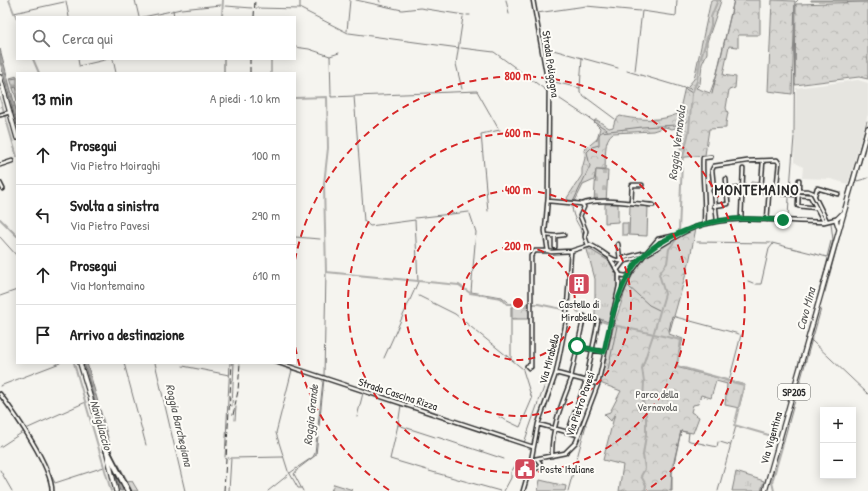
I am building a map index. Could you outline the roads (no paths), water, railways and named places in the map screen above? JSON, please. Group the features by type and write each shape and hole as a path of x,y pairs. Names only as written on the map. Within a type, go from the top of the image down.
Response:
{"highway":[{"path":"106,449 129,491"}],"main road":[{"path":"0,77 8,112 16,135"},
{"name":"SP205","path":"838,221 845,210 868,128"},
{"name":"Via Vigentina","path":"765,491 839,229 838,221"},
{"path":"80,364 106,449 116,491"}],"street":[{"name":"Strada Poligogna","path":"533,0 549,89 548,201 546,235 548,251"},
{"path":"1,115 8,112"},
{"path":"704,224 706,196 703,185 704,158 711,157"},
{"path":"0,165 12,161"},
{"path":"717,221 714,206 713,166 747,161 778,161 776,192"},
{"path":"763,161 761,188 763,191 768,193 776,192"},
{"path":"741,219 743,169"},
{"path":"714,206 728,204 726,179"},
{"path":"799,180 798,206 817,208"},
{"path":"0,183 3,189"},
{"path":"631,203 632,185 642,185"},
{"path":"713,191 742,188"},
{"path":"815,196 817,188 838,194"},
{"path":"763,191 808,191 815,196 826,221"},
{"path":"786,192 810,196 826,221"},
{"path":"767,220 768,193"},
{"path":"548,201 578,204 583,206"},
{"path":"588,245 586,231 580,216 583,206 587,202 622,201 654,205"},
{"path":"618,269 627,260 644,254 673,236 704,224 717,221 741,219 838,221"},
{"path":"546,235 564,235"},
{"path":"555,236 555,247"},
{"path":"610,257 619,273 624,276 629,275 644,254 658,239 673,236"},
{"path":"618,244 620,259 627,260"},
{"path":"531,366 531,256 535,251 571,251 588,245 593,246 610,257 627,260 633,263 634,267"},
{"name":"Via Mirabello","path":"533,461 532,451 538,424 556,373 568,311 571,251"},
{"name":"Via Pietro Pavesi","path":"533,461 569,450 574,444 598,384 619,286 619,273"},
{"name":"Via Pietro Pavesi","path":"613,314 629,275"},
{"path":"552,456 551,442 554,428 571,377 584,316"},
{"path":"568,432 586,381 598,321"},
{"path":"577,346 604,352"},
{"name":"Strada Cascina Rizza","path":"282,364 533,447"},
{"path":"556,373 598,384"},
{"path":"0,394 25,430 48,471 52,491"},
{"path":"538,424 578,435"},
{"path":"527,474 533,469 539,468 540,462 546,457"},
{"path":"533,461 540,462"},
{"path":"533,461 533,469"},
{"path":"523,491 527,474 533,461"}],"water":[{"path":"0,49 16,109 16,121 0,62"},
{"path":"84,364 87,364 123,491 120,491"}],"waterway":[{"name":"Roggia Barchegiana","path":"9,0 14,13"},
{"path":"135,0 139,16"},
{"name":"Roggia Grande","path":"222,16 223,0"},
{"path":"256,8 300,9 300,0"},
{"path":"347,31 350,0"},
{"path":"356,0 402,10 420,8 464,15"},
{"path":"506,0 509,14"},
{"path":"635,71 642,11 676,16 677,0"},
{"name":"Roggia Vernavola","path":"654,332 665,294 659,274 667,263 669,249 678,237 679,231 682,162 689,131 692,93 697,81 700,61 711,25 711,17 718,0"},
{"path":"712,94 734,0"},
{"path":"66,1 69,16"},
{"path":"14,13 64,2"},
{"name":"Cavo Mina","path":"794,135 795,4"},
{"path":"148,16 181,9 221,5"},
{"path":"226,6 252,8"},
{"path":"537,13 586,6 640,11"},
{"path":"301,9 348,33"},
{"path":"173,10 174,16"},
{"path":"462,89 456,64 463,17"},
{"path":"349,33 459,48"},
{"path":"296,47 309,49 330,56 331,94"},
{"path":"461,48 494,52 547,91"},
{"path":"546,48 582,58 580,88 550,81 552,91 550,96 550,197"},
{"path":"330,56 339,53"},
{"path":"582,58 618,68"},
{"name":"Roggia Barchegiana","path":"33,60 39,72"},
{"path":"78,60 79,65"},
{"path":"79,66 105,60"},
{"path":"113,60 116,72"},
{"name":"Roggia Grande","path":"224,60 224,72"},
{"path":"271,60 271,72"},
{"path":"627,71 684,88 692,93"},
{"path":"11,79 16,78"},
{"path":"580,88 580,93 615,119"},
{"path":"331,95 331,97 477,91 498,128"},
{"path":"551,93 607,130"},
{"path":"354,96 364,221 370,226 415,220 418,282 384,358"},
{"path":"296,98 327,97 328,148 324,184 326,272 459,285 470,293 501,298 507,304 538,304 567,310"},
{"name":"Navigliaccio","path":"0,98 16,154"},
{"path":"573,202 590,166 587,152 592,147 599,145 599,135 601,132 642,127 677,125 688,121"},
{"path":"859,150 867,121"},
{"path":"488,211 481,134 500,130"},
{"name":"Cavo Mina","path":"790,188 794,137"},
{"path":"865,149 856,179 857,181 868,178"},
{"path":"846,196 857,159"},
{"name":"Cavo Mina","path":"788,219 789,198"},
{"path":"572,205 575,219 584,240"},
{"path":"415,218 469,212"},
{"path":"470,214 476,232 471,292 502,297 508,302"},
{"path":"0,219 16,235"},
{"name":"Cavo Mina","path":"787,408 833,240 831,223"},
{"path":"825,292 843,224"},
{"path":"0,237 16,255"},
{"path":"296,237 320,239"},
{"path":"772,243 827,257 832,240"},
{"path":"697,242 770,243"},
{"path":"756,284 761,284 769,249 773,244"},
{"path":"586,247 609,261 616,274"},
{"path":"324,377 326,272"},
{"path":"748,281 753,283"},
{"path":"628,286 649,305 659,310"},
{"path":"0,296 16,290"},
{"path":"419,296 455,314 523,369"},
{"path":"511,307 511,358"},
{"path":"813,337 821,309"},
{"path":"577,311 583,315"},
{"path":"585,316 607,323"},
{"path":"669,331 672,316 739,334"},
{"path":"613,325 681,340 677,366 727,380"},
{"path":"608,370 617,326"},
{"name":"Roggia Vernavola","path":"645,491 646,485 641,476 645,469 643,455 646,435 646,414 643,401 644,382 642,368 653,335"},
{"path":"729,381 741,335"},
{"path":"784,440 812,339"},
{"path":"812,341 868,394"},
{"path":"0,386 57,364"},
{"name":"Navigliaccio","path":"74,364 111,491"},
{"path":"124,364 146,445"},
{"name":"Roggia Barchegiana","path":"155,364 185,491"},
{"path":"225,457 230,364"},
{"path":"232,406 234,364"},
{"name":"Roggia Grande","path":"277,364 292,370"},
{"path":"183,366 229,375"},
{"name":"Roggia Grande","path":"288,471 276,433 292,370 324,379 316,455 299,468"},
{"path":"499,417 520,427 532,399 523,370"},
{"path":"539,401 547,379"},
{"name":"Roggia Grande","path":"298,467 313,457 315,453 323,381"},
{"path":"728,381 744,385 735,423"},
{"path":"367,391 402,400 446,416"},
{"path":"357,417 363,393"},
{"path":"26,429 86,402"},
{"path":"524,443 538,403"},
{"path":"401,405 398,425 435,437"},
{"path":"235,420 236,407"},
{"path":"16,420 20,426"},
{"path":"398,425 390,459 427,470"},
{"path":"568,491 586,425"},
{"path":"734,425 779,438"},
{"path":"718,491 736,426"},
{"path":"21,427 40,459"},
{"path":"671,491 672,470 681,431 689,433 688,440 690,441 717,447 718,442"},
{"path":"0,447 23,432"},
{"path":"437,437 473,449"},
{"path":"774,491 772,482 784,440 782,439"},
{"path":"720,442 730,445"},
{"path":"474,449 504,459"},
{"path":"229,491 231,458 283,457"},
{"path":"43,459 55,483 104,467"},
{"path":"504,491 511,478 511,472 515,466"},
{"path":"766,479 770,467"},
{"name":"Roggia Grande","path":"290,473 297,468"},
{"name":"Roggia Grande","path":"298,469 294,474 303,491"},
{"path":"0,470 12,491"},
{"path":"429,471 500,491"},
{"name":"Roggia Grande","path":"289,472 298,488 301,488"},
{"path":"268,491 288,475"}],"railway":[{"path":"254,16 255,0"},
{"path":"250,60 250,72"},
{"path":"224,491 232,364"},
{"path":"233,415 238,391 240,364"}],"place":[{"name":"Castello di Mirabello","path":"579,284"},
{"name":"Poste Italiane","path":"525,469"}],"district":[{"name":"MONTEMAINO","path":"757,190"}],"park label":[{"name":"Parco della Vernavola","path":"657,400"}]}
